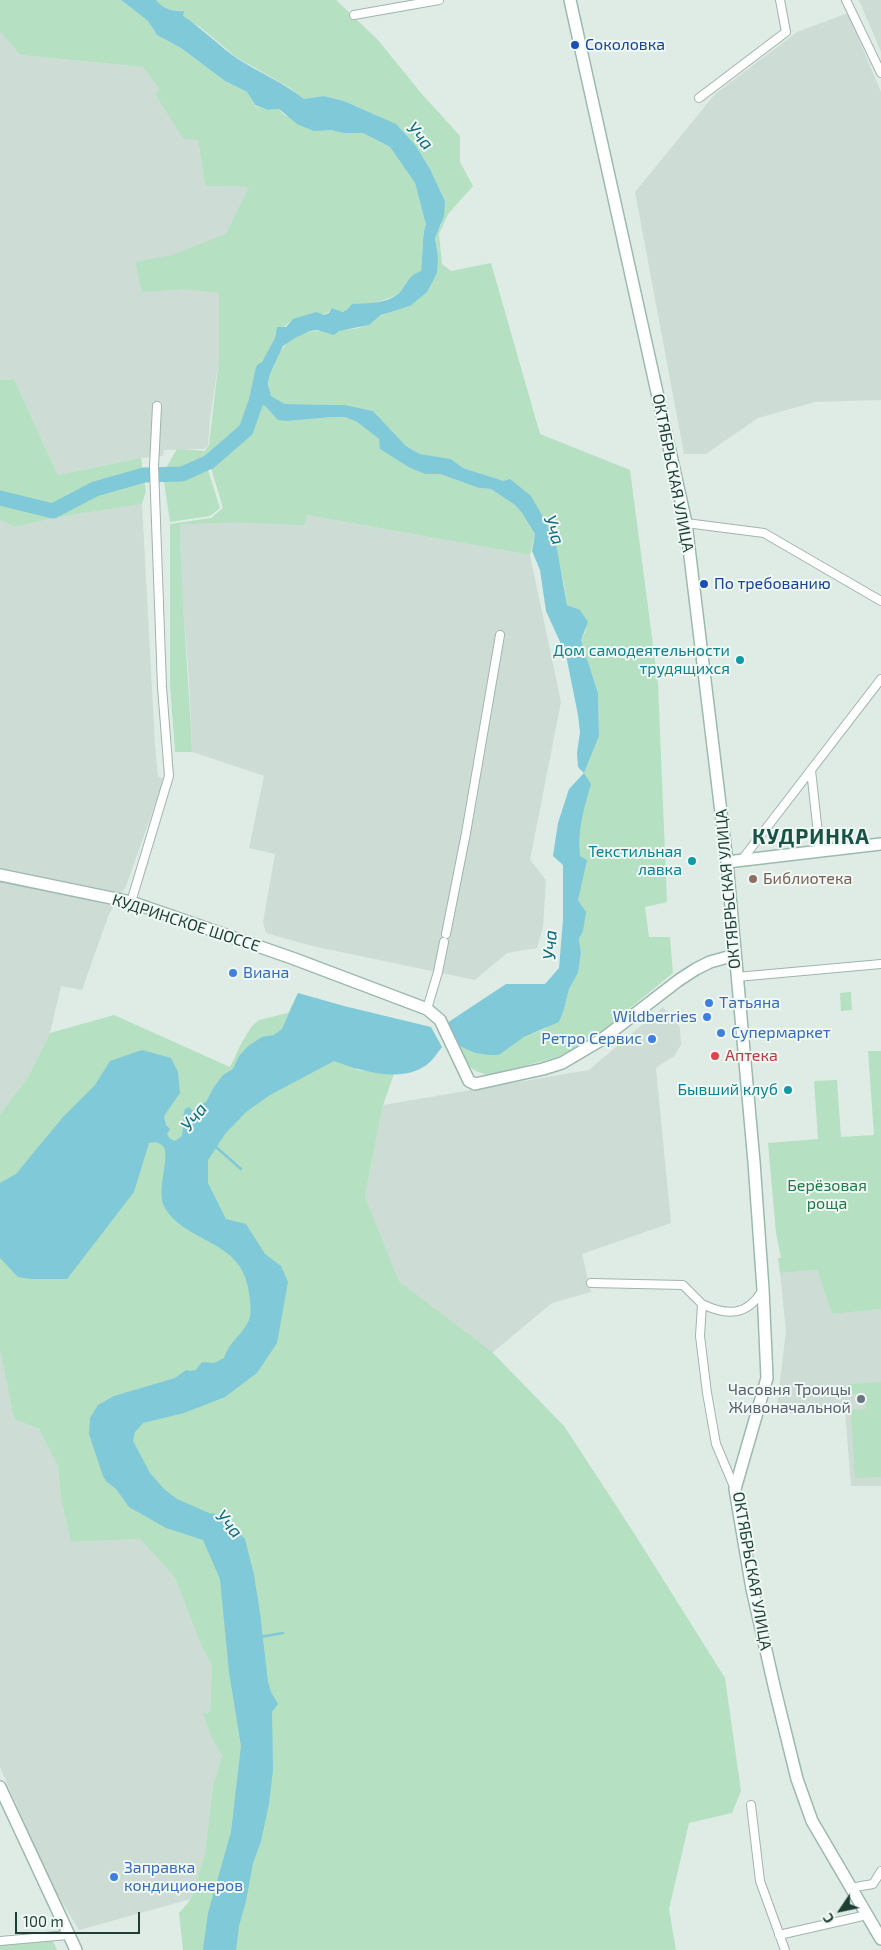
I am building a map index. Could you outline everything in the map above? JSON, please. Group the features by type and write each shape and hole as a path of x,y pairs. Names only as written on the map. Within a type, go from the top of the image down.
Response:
{"street":[{"path":"354,15 439,0"},
{"name":"ОКТЯБРЬСКАЯ УЛИЦА","path":"570,0 686,523 727,862 736,977 745,1053 763,1289 767,1378 735,1489 752,1589 798,1779 812,1821 881,1940"},
{"path":"699,98 786,32 780,0"},
{"path":"846,0 881,73"},
{"path":"131,902 169,776 162,687 154,478 157,406"},
{"path":"686,523 764,533 881,600"},
{"path":"426,1009 438,972 466,833 500,635"},
{"path":"741,861 881,679"},
{"path":"811,770 820,852"},
{"path":"727,862 881,844"},
{"name":"КУДРИНСКОЕ ШОССЕ","path":"0,875 131,902 292,958 426,1009 440,1020 469,1081 475,1084 562,1063 601,1040 696,969 710,962 735,956"},
{"path":"736,977 881,964"},
{"path":"591,1283 683,1285 702,1304 717,1311 732,1313 744,1309 756,1301 763,1289"},
{"path":"702,1304 700,1336 716,1444 735,1489"},
{"path":"0,1787 76,1950"},
{"path":"751,1805 760,1881 786,1950"},
{"path":"850,1888 872,1884 881,1871"},
{"path":"779,1935 867,1915"},
{"path":"0,1941 68,1935"}],"shaded area":[{"path":"859,0 881,0 881,52"},
{"path":"848,13 881,92 881,400 815,402 758,418 706,454 684,454 635,192 715,94 797,32"},
{"path":"0,32 20,55 143,67 198,139 205,186 249,187 219,358 208,446 204,449 164,450 163,456 141,458 58,475 14,379 0,380"},
{"path":"142,504 155,745 158,777 163,778 162,785 126,886 109,914 82,990 61,986 50,1033 28,1077 0,1114 0,520 15,527 54,518"},
{"path":"307,515 530,555 561,702 530,860 546,880 543,927 537,948 507,953 475,980 312,946 266,933 263,922 275,854 249,848 264,776 192,752 189,679 181,582 180,525 220,521 265,522 303,526"},
{"path":"663,1007 680,1027 681,1045 674,1056 656,1068 671,1223 582,1254 591,1292 552,1303 492,1353 399,1281 365,1196 383,1105 589,1070"},
{"path":"817,1270 832,1314 881,1309 881,1486 851,1486 845,1412 776,1413 786,1331 780,1273"},
{"path":"0,1350 14,1419 39,1429 58,1466 61,1499 71,1542 140,1539 175,1578 201,1645 212,1666 210,1712 204,1713 211,1736 222,1756 213,1786 205,1853 191,1899 79,1930 52,1886 0,1767"}],"green space":[{"path":"0,0 121,0 148,21 157,35 181,48 225,81 247,92 255,106 268,110 279,109 284,115 321,129 343,133 363,133 390,147 415,183 426,225 421,271 412,276 400,292 390,298 343,312 333,308 325,314 295,319 275,333 276,338 262,362 265,406 272,414 288,421 345,417 357,422 379,439 381,449 410,468 425,474 440,474 479,488 491,489 515,505 535,534 530,555 307,515 304,526 242,522 180,525 192,752 175,752 170,685 170,524 211,518 223,508 209,461 180,470 166,468 177,449 205,451 209,445 219,358 219,293 184,289 142,292 135,262 172,255 226,234 249,187 205,186 198,140 184,139 155,94 160,90 143,67 20,55 0,32","holes":["254,396 244,428 217,452 207,451 216,451 242,428"]},
{"path":"156,0 336,0 378,40 421,93 460,136 460,162 473,186 448,214 439,234 442,264 451,271 491,263 540,434 630,470 658,683 667,902 645,907 649,937 670,937 673,973 576,1052 490,1075 469,1066 457,1045 475,1053 499,1055 524,1037 545,1029 564,1009 569,989 578,973 581,953 579,939 583,931 578,900 580,885 578,843 584,773 599,736 598,693 581,640 586,630 580,611 567,605 557,555 504,481 463,468 451,459 420,454 406,446 373,411 345,405 285,404 271,396 268,381 276,360 285,346 294,338 305,333 317,331 355,329 368,325 388,313 410,306 438,257 435,238 437,230 441,225 445,201 430,169 416,146 378,116 344,101 324,96 304,99 290,88 236,57 200,27 159,5"},
{"path":"14,379 58,475 141,458 146,491 142,504 54,518 15,527 0,520 0,380"},
{"path":"207,467 220,508 210,516 170,522 164,482 165,470 180,472 182,477"},
{"path":"851,992 852,1010 841,1011 840,993"},
{"path":"298,993 357,1070 394,1074 383,1105 365,1196 399,1281 492,1352 564,1426 725,1678 741,1791 732,1813 689,1823 669,1909 676,1950 183,1950 179,1913 191,1899 205,1853 213,1786 222,1756 211,1736 203,1713 210,1712 212,1666 201,1645 175,1578 140,1539 71,1542 61,1499 58,1466 39,1429 14,1419 0,1350 0,1114 28,1077 50,1033 114,1015 230,1067 252,1026 259,1020 288,1013"},
{"name":"Берёзовая роща","path":"868,1051 881,1051 881,1309 832,1314 817,1270 780,1273 778,1258 781,1258 776,1233 768,1143 818,1139 814,1081 837,1080 841,1137 874,1135"},
{"path":"881,1382 881,1477 855,1478 851,1410 866,1409 865,1393 848,1394 848,1384"},
{"path":"52,1939 57,1950 0,1950 0,1945"}],"water":[{"path":"121,0 156,0 168,9 184,11 183,16 231,54 304,99 324,96 344,101 396,124 416,146 430,169 445,201 444,216 435,238 438,257 437,273 427,292 410,306 381,315 369,325 339,331 334,335 317,330 310,331 283,346 267,380 271,396 285,404 345,405 373,411 406,446 420,454 451,459 463,468 504,481 510,479 531,496 555,538 567,605 580,610 588,622 581,640 598,693 599,736 584,773 578,767 577,753 580,732 566,655 546,611 540,570 532,551 535,534 515,505 491,489 479,488 440,474 425,474 410,468 380,449 379,439 357,422 345,417 278,420 260,403 262,362 275,338 277,327 286,327 293,319 316,312 324,315 329,313 332,308 343,312 352,304 389,299 402,290 413,275 421,271 426,225 415,183 390,147 363,133 343,133 331,130 314,131 297,124 279,109 268,110 255,105 247,92 225,81 181,48 157,35 148,21"},
{"path":"584,773 591,784 580,829 580,856 587,860 578,900 586,912 583,931 579,939 581,953 578,973 569,989 559,1022 524,1037 499,1055 475,1053 457,1045 447,1023 506,984 545,984 559,968 563,919 563,865 553,856 558,823 569,789"},
{"name":"Уча","path":"298,993 431,1027 442,1047 430,1062 420,1069 408,1073 383,1074 370,1072 334,1061 270,1095 246,1112 225,1134 208,1160 208,1183 226,1219 246,1224 265,1254 281,1266 288,1282 277,1343 257,1373 225,1397 184,1413 143,1423 135,1432 133,1441 150,1473 164,1489 177,1499 209,1513 222,1515 245,1539 254,1575 268,1682 278,1704 272,1712 273,1770 269,1804 261,1841 253,1863 239,1926 236,1950 203,1950 208,1913 231,1832 241,1746 229,1672 220,1579 203,1540 166,1528 129,1507 116,1489 103,1476 89,1434 90,1418 98,1405 114,1396 175,1378 186,1370 196,1370 202,1362 214,1363 224,1358 250,1317 249,1296 244,1275 236,1262 225,1251 185,1228 173,1218 164,1206 162,1191 165,1151 163,1146 156,1142 149,1143 134,1192 67,1279 18,1277 0,1258 0,1183 16,1174 63,1117 95,1085 110,1061 142,1050 171,1058 178,1072 180,1093 164,1116 166,1125 170,1129 167,1134 170,1139 175,1141 182,1136 185,1109 189,1107 192,1110 198,1110 201,1104 206,1102 223,1075 233,1069 239,1056 248,1046 262,1037 274,1035 282,1029"}],"waterway":[{"path":"0,498 53,511 95,489 144,475 182,474 209,462 246,430 256,402 263,370"},
{"path":"216,1147 241,1169"},
{"path":"260,1637 283,1633"}],"place":[{"name":"Соколовка","path":"575,45"},
{"name":"По требованию","path":"704,584"},
{"name":"Дом самодеятельности трудящихся","path":"740,660"},
{"name":"Текстильная лавка","path":"692,861"},
{"name":"Библиотека","path":"753,879"},
{"name":"Виана","path":"233,973"},
{"name":"Татьяна","path":"709,1003"},
{"name":"Wildberries","path":"707,1017"},
{"name":"Супермаркет","path":"721,1033"},
{"name":"Ретро Сервис","path":"652,1039"},
{"name":"Аптека","path":"715,1056"},
{"name":"Бывший клуб","path":"788,1090"},
{"name":"Часовня Троицы Живоначальной","path":"861,1399"},
{"name":"Заправка кондиционеров","path":"114,1877"}],"district":[{"name":"КУДРИНКА","path":"811,837"}]}
